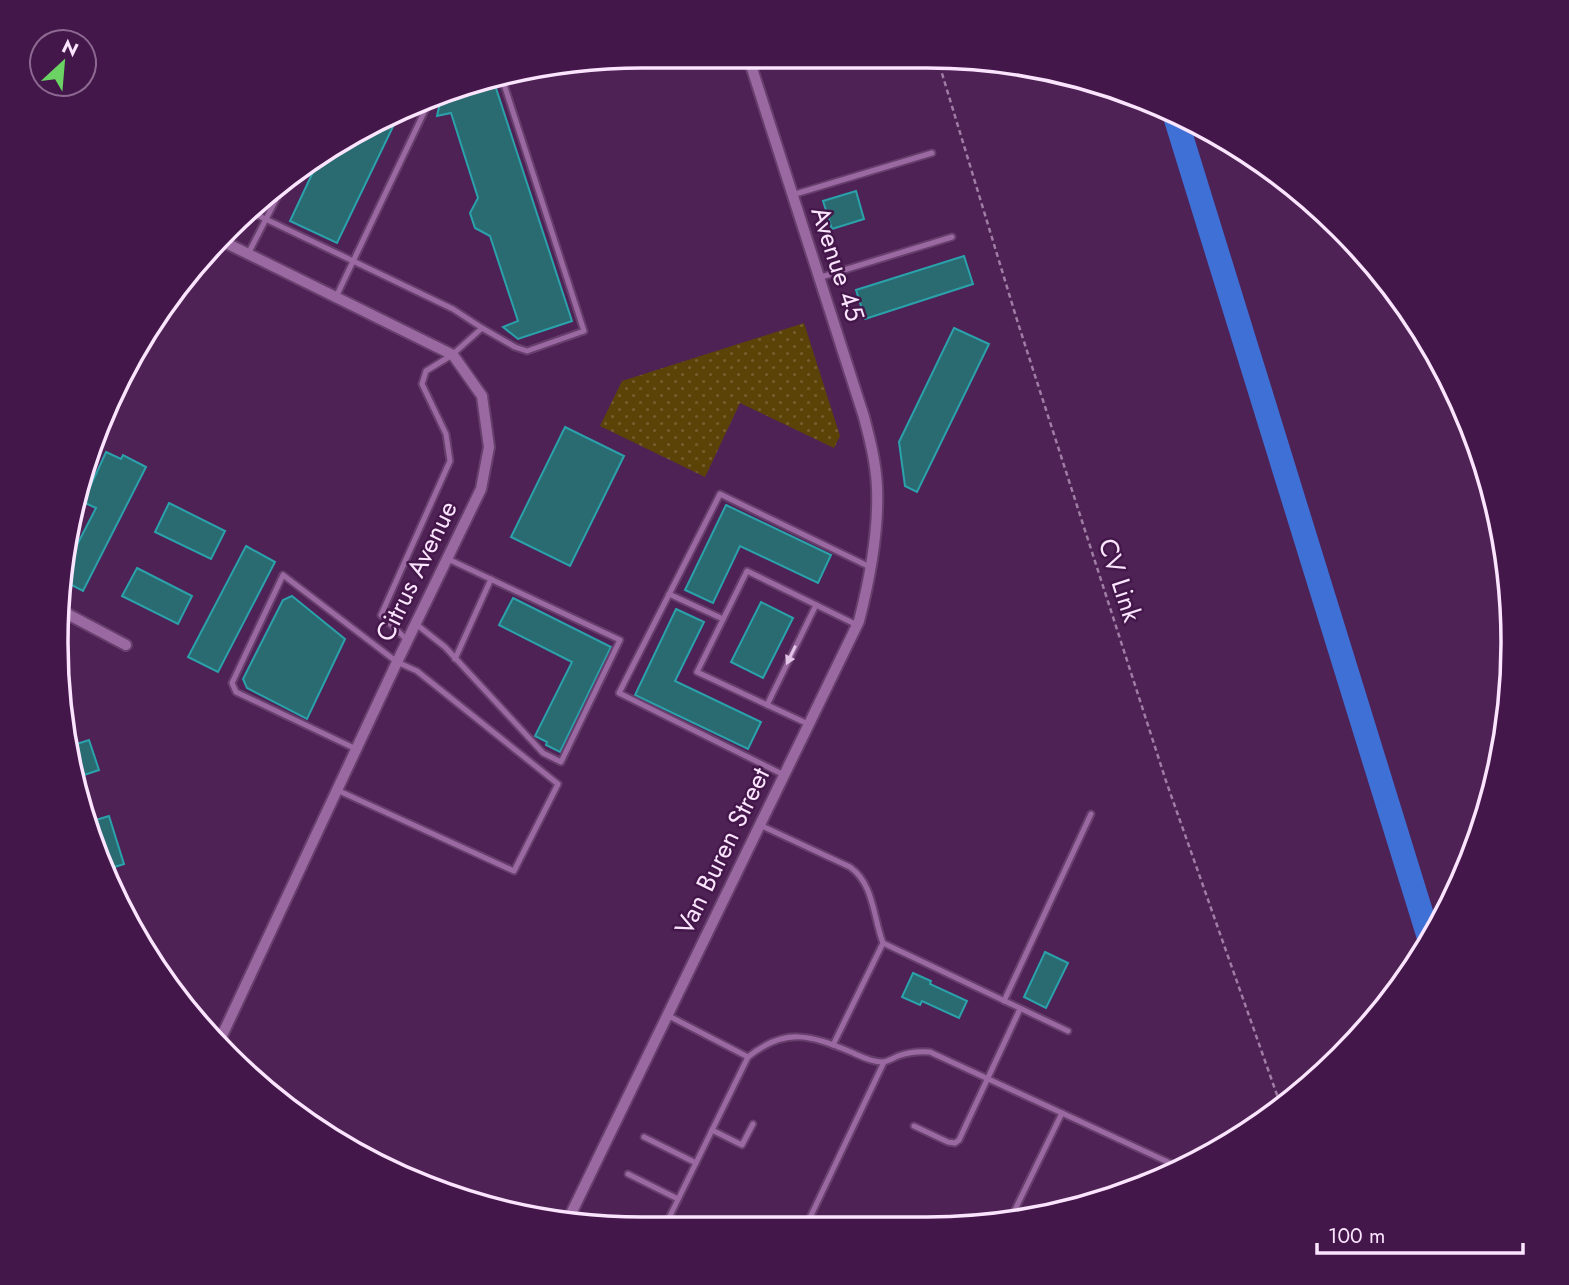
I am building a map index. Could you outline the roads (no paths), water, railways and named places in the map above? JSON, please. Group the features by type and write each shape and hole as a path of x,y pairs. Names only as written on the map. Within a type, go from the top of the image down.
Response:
{"street":[{"name":"Avenue 45","path":"752,68 864,417 873,452 877,487"},
{"name":"Citrus Avenue","path":"223,1034 481,489 489,447 482,396 452,355 228,245"},
{"name":"Van Buren Street","path":"572,1212 857,625 871,568 877,487"},
{"path":"69,615 126,645"}],"lane":[{"path":"259,215 453,310 515,347 527,351 584,331 505,85"},
{"path":"336,298 424,111"},
{"path":"792,195 932,153"},
{"path":"248,254 274,203"},
{"path":"818,278 953,237"},
{"path":"408,641 382,615 450,461 446,434 422,384 426,372 452,355 482,328"},
{"path":"784,775 619,693 720,494 871,568"},
{"path":"416,624 444,647 543,753 561,762 620,640 448,559"},
{"path":"809,725 697,672 747,571 857,625"},
{"path":"337,790 514,871 558,784 417,671 397,662 283,575 232,683 236,692 356,749"},
{"path":"454,659 491,579"},
{"path":"669,594 723,619"},
{"path":"767,705 816,605"},
{"path":"1004,1001 1091,814"},
{"path":"760,825 860,874 867,887 883,943 1068,1031"},
{"path":"833,1045 883,943"},
{"path":"915,1126 948,1142 955,1143 959,1140 1020,1009"},
{"path":"667,1016 748,1057"},
{"path":"669,1217 748,1057 776,1039 796,1036 813,1038 865,1059 884,1062 915,1051 930,1052 1168,1163"},
{"path":"810,1217 884,1062"},
{"path":"1015,1210 1062,1113"},
{"path":"712,1130 742,1145 753,1124"},
{"path":"644,1137 696,1163"},
{"path":"628,1174 678,1199"}],"waterway":[{"path":"1178,126 1426,927"}]}
